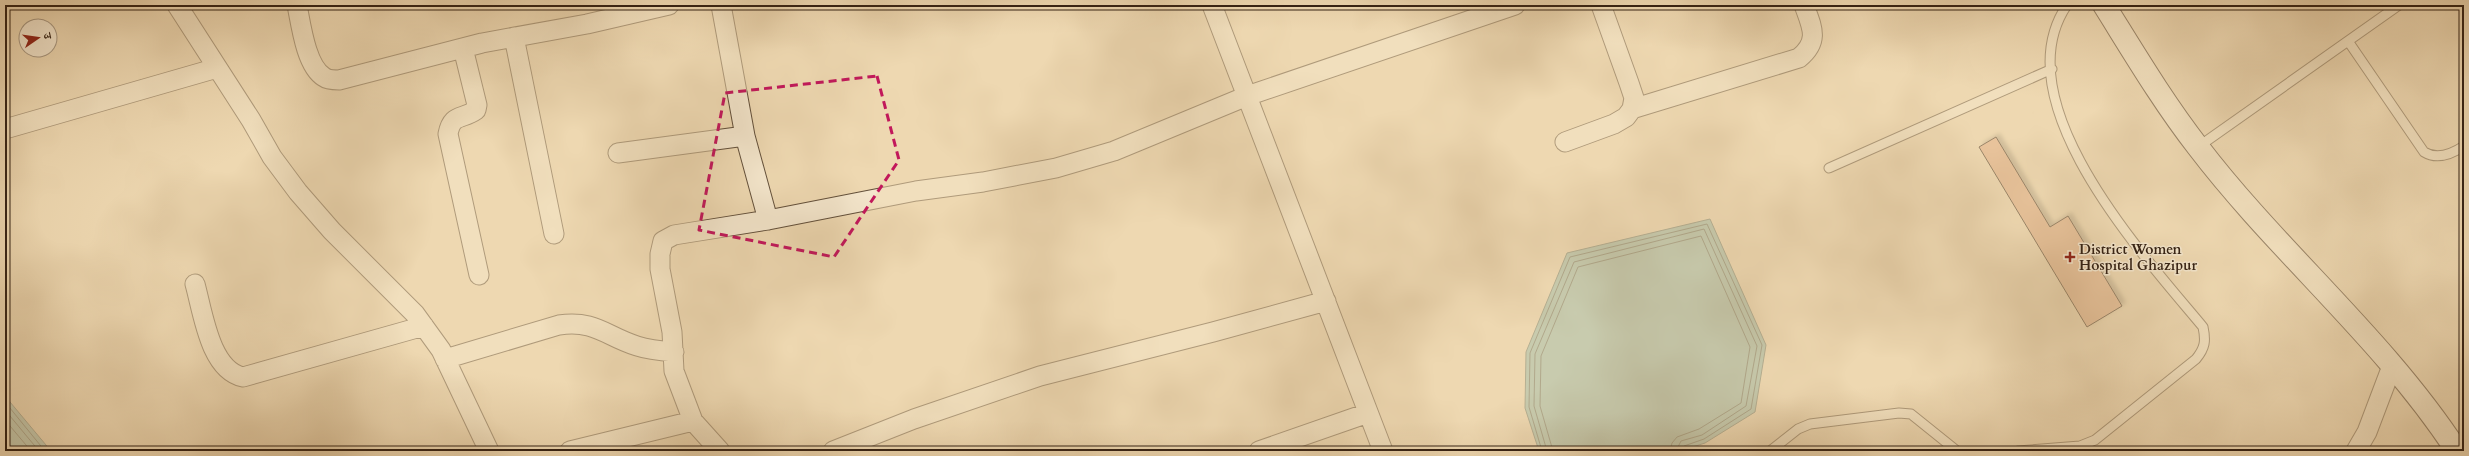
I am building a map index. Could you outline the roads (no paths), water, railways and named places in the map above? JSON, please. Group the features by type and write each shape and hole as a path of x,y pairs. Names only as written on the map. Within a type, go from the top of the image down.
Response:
{"street":[{"path":"176,5 272,157 298,192 332,231 416,314 445,359 489,451"},
{"path":"297,5 306,47 314,68 324,78 339,80 464,48 514,37 587,24 669,5"},
{"path":"721,5 745,136 768,220"},
{"path":"1212,5 1383,451"},
{"path":"720,451 693,422 674,371 674,352 660,269 660,254 663,241 674,235 768,220 916,191 983,182 1056,168 1114,151 1247,96 1515,5"},
{"path":"1565,142 1614,124 1626,117 1632,109 1634,98 1601,5"},
{"path":"1632,109 1799,58 1808,51 1812,41 1813,29 1804,5"},
{"path":"2104,5 2156,87 2198,147 2392,366 2457,451"},
{"path":"514,37 554,234"},
{"path":"464,48 476,110 454,119 450,124 448,134 479,275"},
{"path":"5,129 217,68"},
{"path":"618,153 745,136"},
{"path":"195,284 215,354 226,370 233,375 243,378 424,326"},
{"path":"833,451 914,419 1040,376 1213,332 1326,301"},
{"path":"445,359 559,325 578,322 594,327 636,346 674,352"},
{"path":"2356,451 2367,432 2392,366"},
{"path":"1259,451 1368,413"},
{"path":"570,451 693,422"}],"lane":[{"path":"2018,451 2080,446 2095,440 2196,359 2202,351 2206,339 2203,327 2112,215 2087,176 2060,115 2054,94 2052,46 2057,26 2067,5"},
{"path":"2198,147 2399,5"},
{"path":"2348,41 2424,152 2431,156 2444,155 2464,146"},
{"path":"1829,168 2052,69"},
{"path":"1770,451 1798,429 1810,424 1899,413 1911,414 1957,451"}],"water":[{"path":"1710,219 1766,345 1755,412 1705,443 1680,451 1539,451 1525,408 1526,352 1567,253"},
{"path":"5,396 51,451 5,451"}],"place":[{"name":"District Women Hospital Ghazipur","path":"2070,257"}]}
